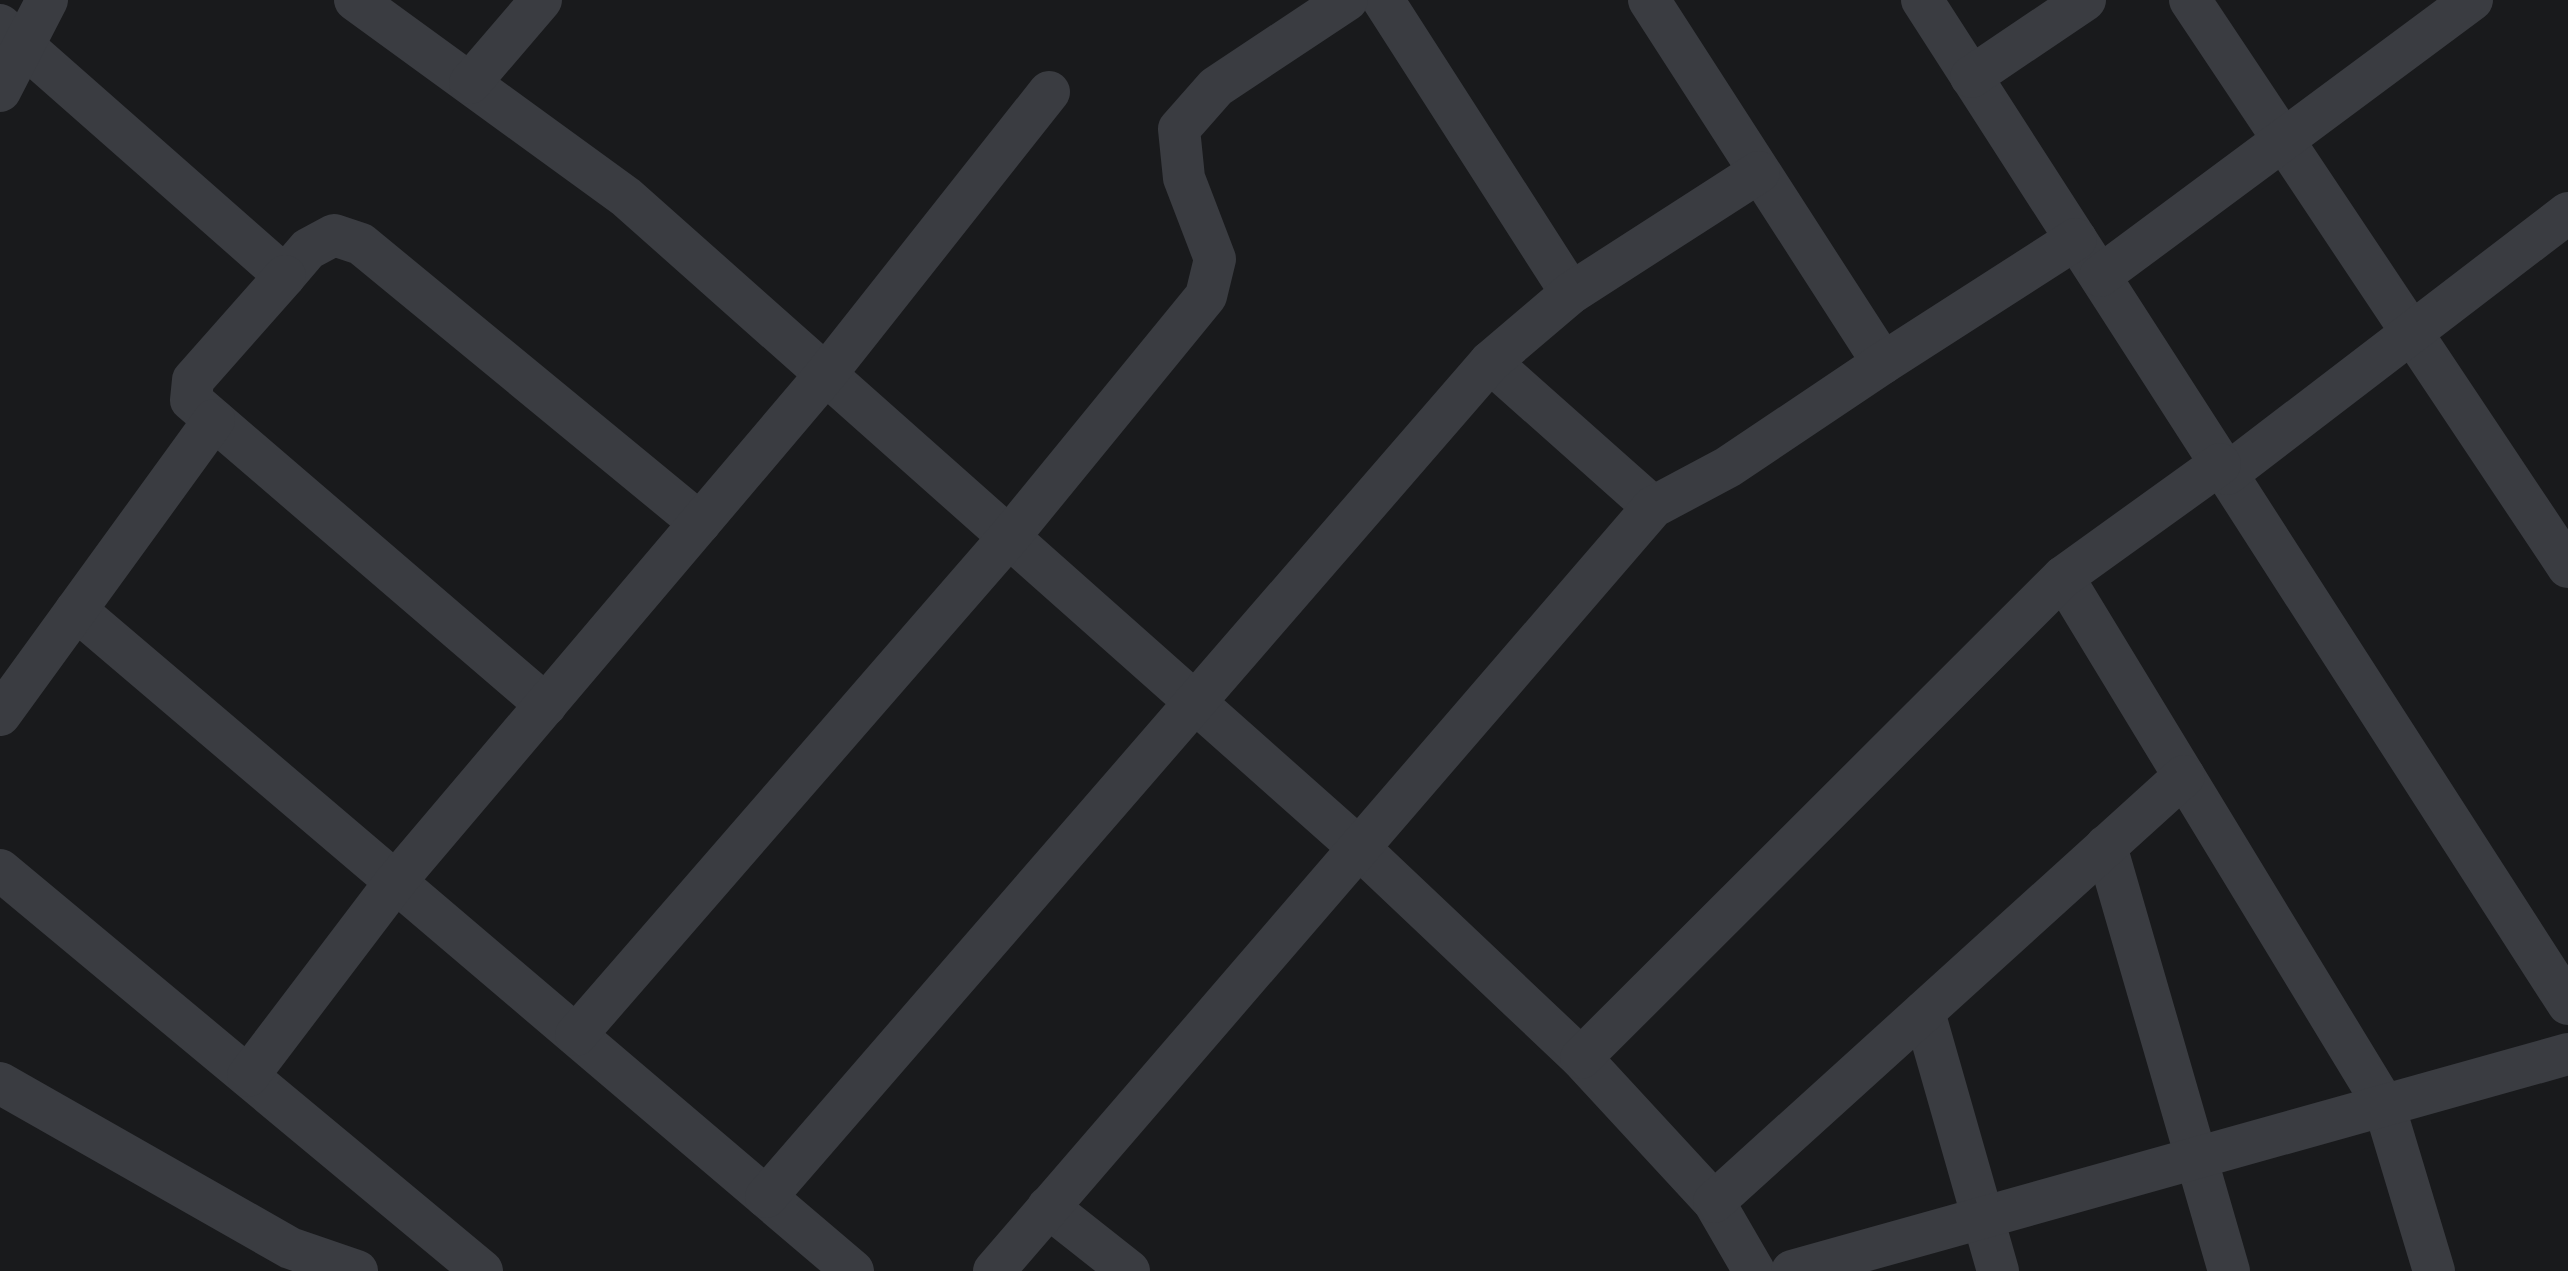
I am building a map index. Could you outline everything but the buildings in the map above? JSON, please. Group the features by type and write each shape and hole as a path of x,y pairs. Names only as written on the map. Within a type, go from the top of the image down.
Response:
{"street":[{"path":"0,91 11,35 47,0"},
{"path":"355,0 626,197 1358,847 1581,1058 1714,1202 1754,1271"},
{"path":"470,83 541,0"},
{"path":"576,1035 1009,537 1206,296 1215,259 1184,178 1179,129 1216,87 1347,0"},
{"path":"1383,0 1571,293"},
{"path":"1649,0 1883,363"},
{"path":"1922,0 2568,1004"},
{"path":"1971,77 2085,0"},
{"path":"2190,0 2412,333 2555,520 2568,567"},
{"path":"2100,276 2472,0"},
{"path":"11,35 285,276"},
{"path":"248,1076 396,881 826,374 1049,92"},
{"path":"766,1197 1490,362 1571,293 1759,172"},
{"path":"1581,1058 2063,577 2224,469 2412,333 2568,213"},
{"path":"546,705 191,400 193,380 308,249 334,235 361,244 700,523"},
{"path":"994,1271 1653,507 1728,467 2076,239"},
{"path":"1490,362 1653,507"},
{"path":"0,715 214,420"},
{"path":"2063,577 2384,1105 2434,1271"},
{"path":"76,610 853,1271"},
{"path":"1714,1202 2184,776"},
{"path":"2106,846 2229,1271"},
{"path":"0,870 482,1271"},
{"path":"1924,1012 1998,1271"},
{"path":"1792,1271 2568,1054"},
{"path":"0,1083 290,1248 357,1271"},
{"path":"1048,1207 1129,1271"}]}
